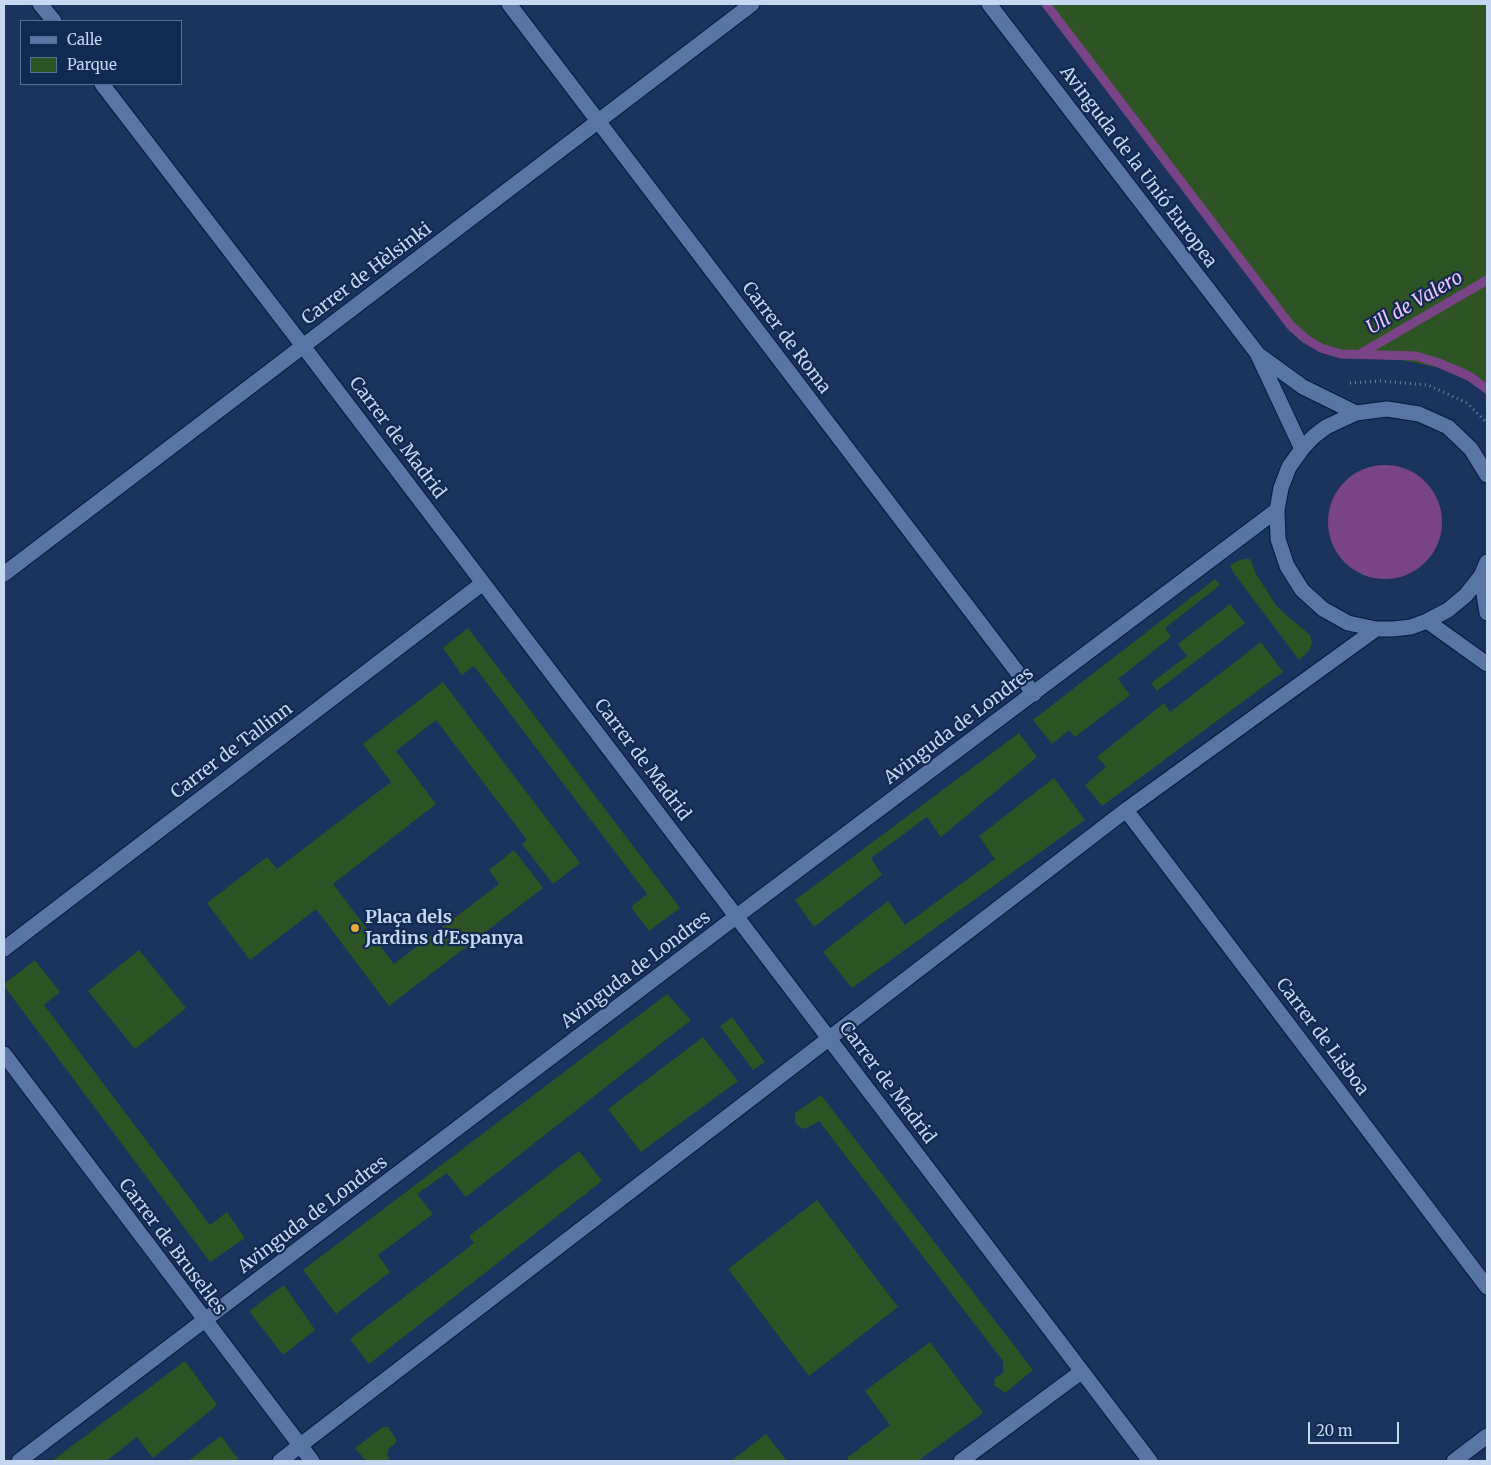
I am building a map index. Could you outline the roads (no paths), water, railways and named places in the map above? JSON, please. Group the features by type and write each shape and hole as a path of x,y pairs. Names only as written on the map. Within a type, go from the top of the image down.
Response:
{"street":[{"path":"40,4 53,20"},
{"name":"Carrer de Roma","path":"509,4 1034,694"},
{"name":"Carrer de Hèlsinki","path":"5,571 752,4"},
{"name":"Avinguda de la Unió Europea","path":"989,4 1257,353 1302,449"},
{"name":"Carrer de Madrid","path":"103,85 1150,1461"},
{"name":"Avinguda de la Unió Europea","path":"1257,353 1303,387 1356,413"},
{"path":"1484,569 1466,595 1448,610 1427,622 1410,627 1376,629 1348,623 1323,609 1302,590 1287,566 1278,539 1277,510 1281,488 1289,468 1302,449 1326,427 1356,413 1387,409 1419,414 1448,427 1471,449 1487,475"},
{"name":"Avinguda de Londres","path":"19,1461 737,916 1277,510"},
{"path":"1484,569 1487,613"},
{"name":"Carrer de Tallinn","path":"4,949 483,583"},
{"path":"1427,622 1487,664"},
{"path":"280,1461 1126,810 1376,629"},
{"name":"Carrer de Lisboa","path":"1126,810 1487,1287"},
{"name":"Carrer de Brusel·les","path":"4,1054 204,1321 312,1461"},
{"path":"962,1461 1082,1372"},
{"path":"1454,1461 1487,1436"}],"waterway":[{"path":"1046,4 1291,326 1306,339 1321,348 1341,354 1416,356 1439,363 1469,376 1487,389"},
{"name":"Ull de Valero","path":"1360,354 1487,280"}],"place":[{"name":"Plaça dels Jardins d'Espanya","path":"355,928"}]}
